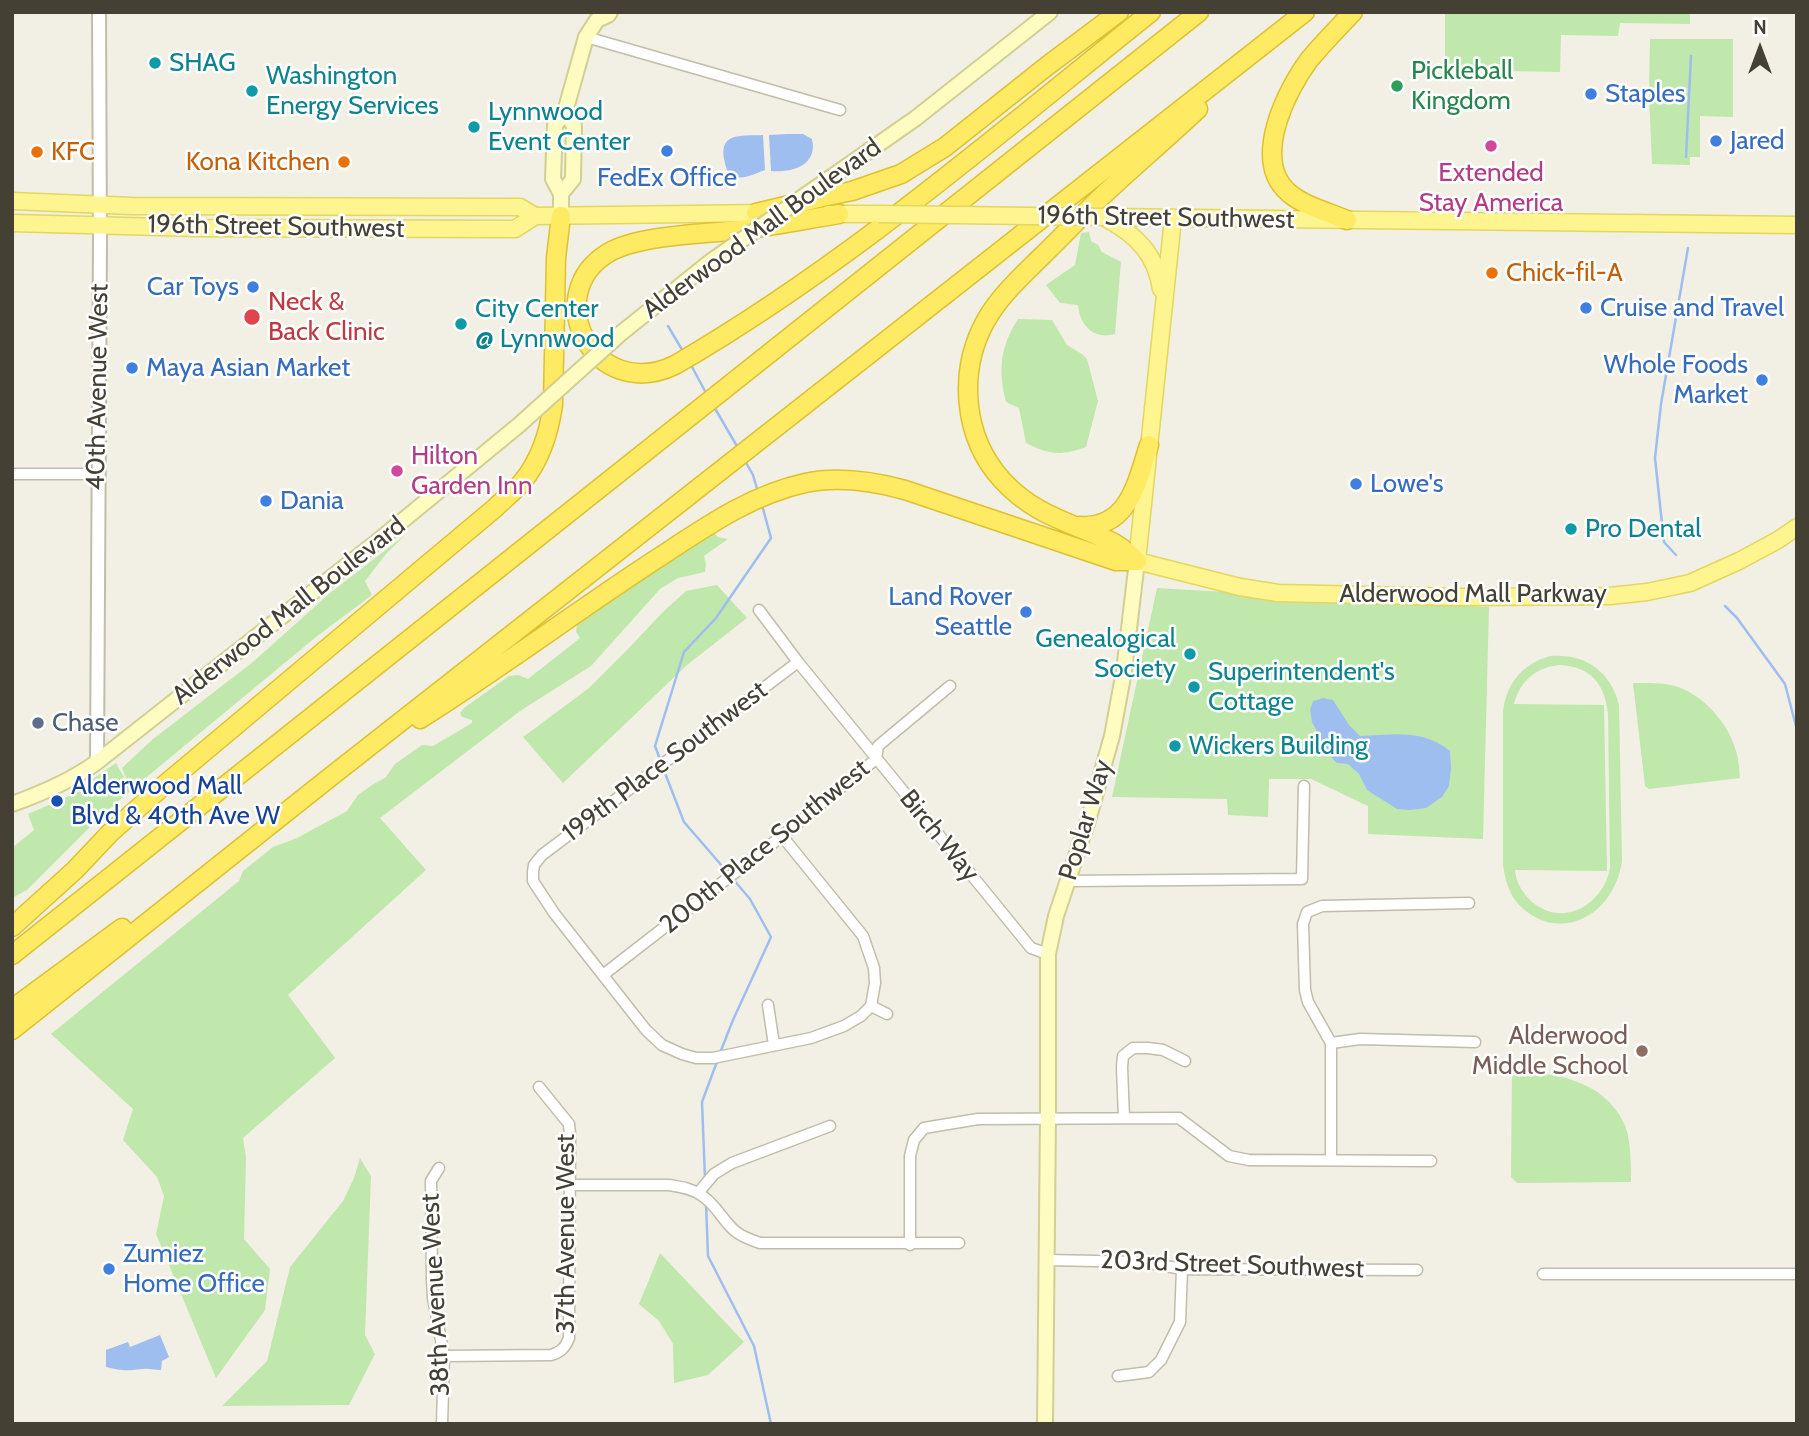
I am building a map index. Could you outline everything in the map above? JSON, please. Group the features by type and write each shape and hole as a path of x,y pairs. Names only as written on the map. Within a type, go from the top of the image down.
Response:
{"highway":[{"path":"756,213 877,184 912,168 945,147 1119,12"},
{"path":"839,214 751,229 657,239 609,252 594,264 581,287 577,310 583,337 603,361 627,372 650,374 675,365 773,304 863,242 1151,12"},
{"path":"12,955 1199,12"},
{"path":"12,1030 1305,12"},
{"path":"1347,220 1288,192 1274,171 1272,147 1279,118 1298,76 1353,12"},
{"path":"1137,561 1115,543 1041,512 1001,479 978,443 970,414 967,385 972,352 986,319 1025,273 1100,198 1157,148 1274,36"},
{"path":"12,927 170,779 523,482 544,445 553,405 556,258 561,216"},
{"path":"1073,526 1100,525 1122,511 1140,473 1149,445"},
{"path":"12,1009 329,778 451,700 606,592 720,518 777,491 806,483 835,480 880,483 1116,561 1137,561"}],"main road":[{"name":"Alderwood Mall Boulevard","path":"12,804 71,779 97,762 380,540 519,425 620,334 710,262 916,118 1050,12"},
{"path":"561,216 561,194 553,179 555,125 565,113 586,37 601,15"},
{"name":"196th Street Southwest","path":"12,201 100,205 520,207 535,216 756,213 1797,225"},
{"name":"196th Street Southwest","path":"12,223 277,229 516,229 535,216"},
{"path":"1104,217 1139,241 1153,261 1159,277 1163,304"},
{"name":"Poplar Way","path":"1045,1424 1048,954 1056,916 1089,817 1112,736 1124,671 1173,219"},
{"name":"Alderwood Mall Parkway","path":"1137,561 1240,587 1278,593 1460,597 1610,596 1690,583 1739,561 1797,527"}],"street":[{"name":"40th Avenue West","path":"97,762 99,12"},
{"path":"586,37 840,110"},
{"path":"12,474 97,474"},
{"name":"Birch Way","path":"759,610 876,759 1031,948 1048,954"},
{"name":"199th Place Southwest","path":"603,975 554,913 533,881 534,865 542,855 798,662"},
{"name":"200th Place Southwest","path":"603,975 876,759 878,746 950,686"},
{"path":"1067,881 1302,879 1304,786"},
{"path":"603,975 646,1030 662,1045 695,1058 713,1058 811,1038 844,1027 861,1016 872,1006 875,983 874,968 863,936 782,836"},
{"path":"1331,1160 1331,1043 1308,1002 1305,990 1303,924 1307,912 1322,906 1469,903"},
{"path":"768,1005 774,1045"},
{"path":"872,1006 887,1014"},
{"path":"1331,1043 1360,1039 1475,1042"},
{"path":"1124,1118 1123,1056 1133,1048 1148,1048 1163,1050 1185,1061"},
{"name":"37th Avenue West","path":"444,1356 551,1355 565,1348 569,1338 569,1124 539,1087"},
{"path":"909,1244 910,1156 915,1140 924,1128 978,1119 1180,1118 1229,1156 1249,1160 1431,1161"},
{"path":"698,1193 714,1174 732,1163 830,1126"},
{"name":"38th Avenue West","path":"439,1168 431,1181 432,1280 444,1356 442,1424"},
{"path":"571,1185 669,1185 685,1188 709,1200 735,1231 760,1243 959,1243"},
{"name":"203rd Street Southwest","path":"1047,1260 1144,1262 1182,1269 1417,1270"},
{"path":"1118,1376 1149,1373 1161,1360 1180,1321 1182,1269"},
{"path":"1543,1274 1797,1275"}],"green space":[{"path":"1445,12 1690,12 1690,24 1620,23 1618,36 1561,35 1560,72 1445,70"},
{"path":"1650,39 1733,39 1733,117 1700,116 1700,157 1690,157 1690,165 1652,164"},
{"path":"1089,232 1091,241 1098,245 1102,252 1121,262 1115,334 1101,335 1089,330 1079,313 1078,305 1060,303 1046,285 1075,265 1081,233"},
{"path":"1018,319 1052,320 1067,345 1087,359 1098,401 1086,447 1055,453 1026,443 1019,408 1006,402 1002,379 1004,349"},
{"path":"713,532 718,537 728,539 704,556 705,572 678,578 660,589 591,666 520,711 380,818 426,870 288,995 335,1058 243,1138 246,1157 244,1239 270,1269 265,1310 216,1378 156,1234 164,1196 157,1177 123,1140 133,1109 51,1034 239,881 243,871 273,847 297,838 347,811 358,795 386,777 395,764 422,745 433,746 472,723 472,720 462,717 460,713 464,708 509,676 518,675 528,679 580,638 576,632 577,625 623,590"},
{"path":"405,535 365,581 372,595 316,637 131,790 27,890 12,898 12,848 34,830 28,814 67,797 116,763 130,788 122,768 153,739 253,662 330,593"},
{"path":"717,585 747,618 687,665 563,783 523,737 589,688 686,591"},
{"path":"1157,588 1489,607 1483,839 1368,834 1368,806 1311,779 1269,779 1268,817 1228,815 1227,799 1112,797"},
{"path":"1550,656 1562,656 1585,661 1603,674 1610,683 1619,705 1622,861 1619,875 1607,899 1598,909 1575,921 1562,923 1542,920 1520,905 1509,889 1503,866 1503,712 1508,693 1517,676","holes":["1551,666 1571,666 1588,673 1594,679 1606,702 1610,868 1606,882 1589,903 1566,913 1554,913 1529,899 1519,886 1515,870 1607,871 1604,705 1514,704 1520,688 1536,672"]},
{"path":"1633,683 1675,686 1691,693 1708,706 1733,741 1740,778 1649,789 1645,786"},
{"path":"1512,1072 1545,1074 1576,1081 1604,1097 1615,1108 1626,1129 1631,1182 1517,1183 1511,1177"},
{"path":"360,1158 371,1176 365,1335 375,1354 349,1405 222,1406 267,1361 290,1267 343,1201"},
{"path":"660,1253 744,1342 708,1375 674,1383 673,1344 659,1321 639,1304"}],"water":[{"path":"803,134 812,139 813,148 807,161 795,169 771,171 769,135"},
{"path":"763,135 765,170 745,177 731,175 723,153 727,141 739,136"},
{"path":"1323,698 1333,700 1349,725 1360,736 1407,734 1428,739 1450,751 1449,786 1442,797 1426,808 1397,809 1367,790 1359,774 1348,764 1337,763 1328,754 1312,722 1310,710 1313,701"},
{"path":"160,1335 169,1357 162,1361 161,1370 106,1367 106,1350 128,1342 130,1347"}],"waterway":[{"path":"1686,157 1691,56"},
{"path":"1676,555 1664,542 1655,458 1661,404 1688,248"},
{"path":"668,326 684,353"},
{"path":"691,365 706,393"},
{"path":"713,405 738,448"},
{"path":"744,459 758,492"},
{"path":"661,762 655,746 684,652 716,618 771,538 762,505"},
{"path":"1725,606 1737,618 1785,684 1797,730"},
{"path":"663,768 684,822 729,874"},
{"path":"720,1053 771,937 750,899 733,879"},
{"path":"705,1179 702,1102 718,1059"},
{"path":"706,1203 708,1256 754,1346 771,1424"}],"place":[{"name":"SHAG","path":"155,63"},
{"name":"Pickleball Kingdom","path":"1397,86"},
{"name":"Washington Energy Services","path":"252,91"},
{"name":"Staples","path":"1591,94"},
{"name":"Lynnwood Event Center","path":"474,127"},
{"name":"Jared","path":"1716,141"},
{"name":"Extended Stay America","path":"1491,146"},
{"name":"FedEx Office","path":"667,151"},
{"name":"KFC","path":"37,152"},
{"name":"Kona Kitchen","path":"344,162"},
{"name":"Chick-fil-A","path":"1492,273"},
{"name":"Car Toys","path":"253,287"},
{"name":"Cruise and Travel","path":"1586,308"},
{"name":"Neck & Back Clinic","path":"252,317"},
{"name":"City Center @ Lynnwood","path":"461,324"},
{"name":"Maya Asian Market","path":"132,368"},
{"name":"Whole Foods Market","path":"1762,380"},
{"name":"Hilton Garden Inn","path":"397,471"},
{"name":"Lowe's","path":"1356,484"},
{"name":"Dania","path":"266,501"},
{"name":"Pro Dental","path":"1571,529"},
{"name":"Land Rover Seattle","path":"1026,612"},
{"name":"Genealogical Society","path":"1190,654"},
{"name":"Superintendent's Cottage","path":"1194,687"},
{"name":"Chase","path":"38,723"},
{"name":"Wickers Building","path":"1175,746"},
{"name":"Alderwood Mall Blvd & 40th Ave W","path":"57,801"},
{"name":"Alderwood Middle School","path":"1642,1051"},
{"name":"Zumiez Home Office","path":"109,1269"}]}
